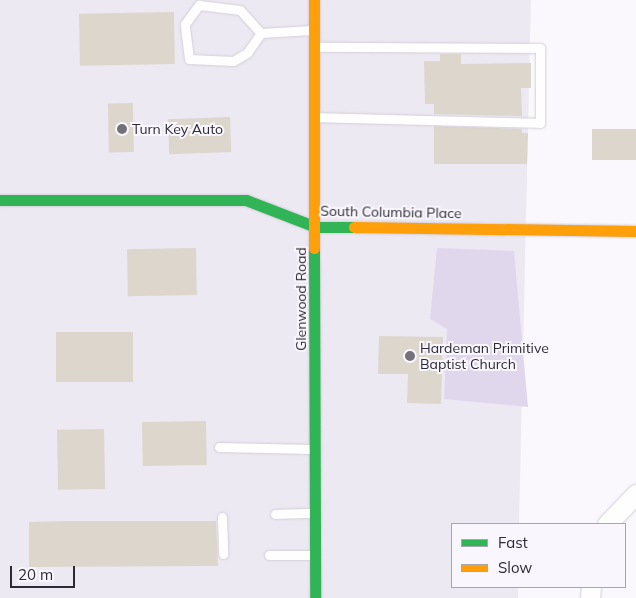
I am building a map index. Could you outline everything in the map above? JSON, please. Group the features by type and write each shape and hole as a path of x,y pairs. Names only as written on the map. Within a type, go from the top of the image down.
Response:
{"street":[{"name":"Glenwood Road","path":"314,0 316,227 315,598"},
{"name":"South Columbia Place","path":"0,200 246,200 316,227 636,231"},
{"path":"608,523 636,494"}],"lane":[{"path":"199,5 240,10 261,33 247,53 233,61 212,62 189,59 185,24 199,5"},
{"path":"261,33 314,30"},
{"path":"315,47 540,48 540,123 315,117"},
{"path":"219,447 315,449"},
{"path":"275,514 315,513"},
{"path":"222,517 224,554"},
{"path":"269,555 315,555"}],"shaded area":[{"path":"0,0 531,0 519,523 451,523 451,588 518,588 518,598 0,598"},
{"path":"437,248 514,251 528,407 444,399 447,329 430,319"}],"building":[{"path":"174,12 175,64 80,66 79,14"},
{"path":"440,54 461,54 461,64 531,63 531,88 521,88 522,116 434,114 434,104 425,104 424,61 440,61"},
{"path":"108,103 133,103 134,152 109,152"},
{"path":"230,117 231,152 169,154 168,119"},
{"path":"434,126 522,129 522,133 528,133 527,164 434,164"},
{"path":"592,129 636,129 636,160 592,160"},
{"path":"196,248 197,295 128,296 127,249"},
{"path":"56,332 133,332 133,382 56,382"},
{"name":"Hardeman Primitive Baptist Church","path":"379,336 443,337 441,404 407,403 408,374 378,374"},
{"path":"206,421 207,465 143,466 142,422"},
{"path":"104,429 105,489 58,490 57,430"},
{"path":"216,521 218,566 29,567 29,522"}],"traffic: fast":[{"path":"0,200 246,200 316,227 354,227"},
{"path":"314,248 315,598"}],"traffic: slow":[{"path":"314,0 314,248"},
{"path":"354,227 636,231"}],"place":[{"name":"Turn Key Auto","path":"122,129"},
{"name":"Hardeman Primitive Baptist Church","path":"410,356"}]}
